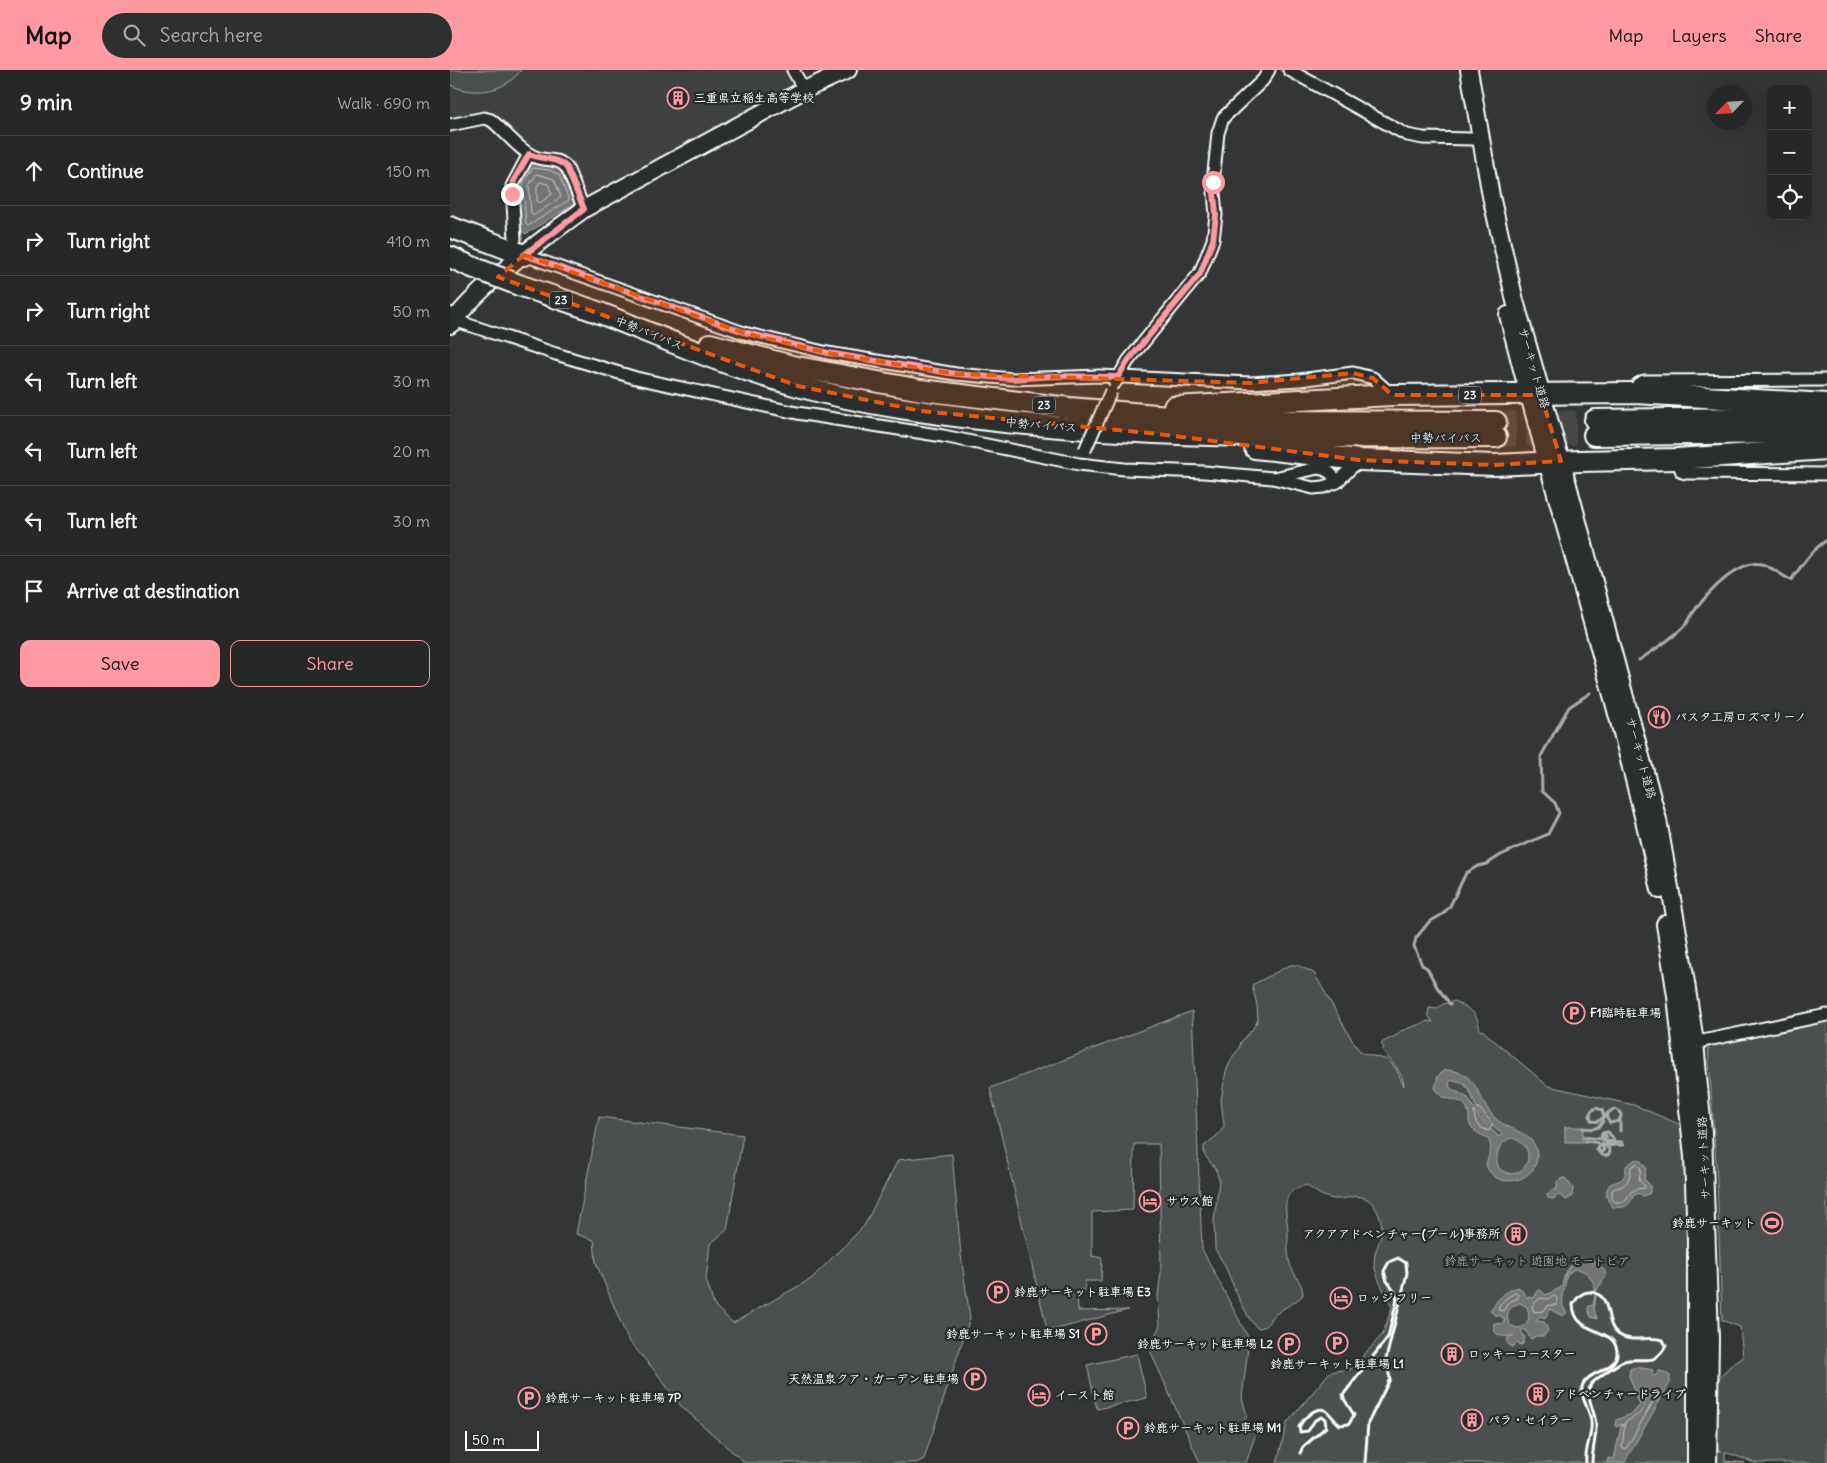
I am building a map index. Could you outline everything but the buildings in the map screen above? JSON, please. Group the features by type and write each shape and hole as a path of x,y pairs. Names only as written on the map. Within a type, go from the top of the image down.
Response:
{"highway":[{"path":"450,228 520,247"},
{"name":"中勢バイパス","path":"450,257 723,362 798,386 920,411 1033,425 1159,434 1321,437 1496,430 1232,421 1112,401 998,401 921,390 801,368 750,356 602,314"},
{"name":"23","path":"1112,401 1392,395 1634,393 1827,404"},
{"path":"1827,417 1594,428 1827,433"},
{"path":"1159,434 1255,448 1359,460 1494,465 1677,459 1827,449"}],"street":[{"path":"793,70 804,90"},
{"path":"848,70 804,90 584,209 520,247 483,289 451,321 636,378 797,413 943,436 1079,464 1124,469 1204,472 1273,478 1313,488 1324,487 1337,482 1359,460"},
{"path":"1085,450 1112,401 1118,377 1128,361 1200,274 1213,240 1216,215 1213,182 1218,133 1223,118 1263,80 1269,70"},
{"path":"1289,70 1407,135 1423,138 1474,139"},
{"path":"1463,70 1497,270 1535,395"},
{"name":"サーキット道路","path":"1469,70 1481,148 1535,395 1658,820 1681,950 1688,1044 1703,1132 1710,1292 1708,1463"},
{"path":"450,125 484,118 491,120 529,154 538,158 556,160 563,164 567,168 584,209"},
{"path":"520,247 512,186 529,154"},
{"path":"520,247 744,332 828,353 956,374 1013,379 1054,376 1118,377 1250,383 1299,380 1353,373 1373,378 1392,395"},
{"path":"1634,393 1638,384 1644,380 1827,380"},
{"path":"1677,459 1679,468 1682,472 1686,473 1827,474"},
{"path":"1273,478 1325,468 1337,482"},
{"path":"1688,1044 1827,1015"},
{"name":"サーキット道路","path":"1688,1044 1686,1083 1693,1175 1697,1331 1696,1463"}],"highlighted area":[{"path":"524,255 744,333 828,353 956,374 1250,383 1353,373 1373,378 1392,395 1541,395 1561,461 1494,465 1359,460 1159,434 921,411 798,386 498,277"}],"shaded area":[{"path":"450,70 788,70 793,80 790,87 588,198 584,196 573,167 565,159 557,155 535,152 500,119 492,115 450,120"}],"green space":[{"path":"450,70 521,70 506,84 497,88 469,91 450,85"},
{"name":"鈴鹿サーキット 遊園地 モートピア","path":"1290,965 1297,965 1314,973 1355,1045 1362,1053 1388,1060 1396,1069 1404,1086 1402,1076 1382,1050 1384,1048 1381,1043 1401,1031 1428,1021 1433,1022 1428,1015 1429,1008 1437,1009 1443,1004 1455,1001 1475,1014 1480,1030 1548,1086 1634,1105 1681,1125 1687,1204 1714,1450 1722,1451 1719,1450 1715,1442 1718,1380 1730,1366 1743,1358 1740,1327 1722,1320 1717,1178 1708,1047 1827,1019 1827,1463 1755,1463 1725,1452 1725,1461 1745,1463 1277,1463 1287,1423 1330,1372 1351,1369 1383,1334 1392,1307 1380,1283 1374,1260 1382,1227 1374,1205 1365,1198 1358,1196 1334,1199 1317,1193 1307,1185 1297,1188 1287,1198 1288,1255 1303,1295 1276,1314 1263,1327 1257,1328 1249,1318 1215,1249 1214,1221 1219,1180 1216,1170 1204,1154 1204,1146 1219,1134 1224,1126 1221,1100 1226,1071 1241,1042 1258,1020 1257,1005 1252,985"},
{"path":"1192,1011 1202,1249 1249,1339 1242,1398 1247,1415 1242,1428 1257,1430 1246,1463 1200,1463 1149,1348 1160,1325 1158,1296 1161,1272 1159,1144 1134,1144 1133,1210 1092,1212 1092,1256 1102,1258 1101,1281 1085,1281 1085,1290 1077,1290 1078,1311 1128,1310 1053,1330 1047,1329 990,1088"},
{"path":"599,1117 743,1135 727,1230 710,1244 706,1279 714,1305 733,1323 811,1279 864,1226 898,1160 952,1154 961,1255 970,1318 924,1459 916,1463 745,1463 681,1406 655,1371 628,1340 596,1263 594,1240 576,1234"},
{"path":"1137,1354 1147,1398 1097,1409 1087,1365"}],"water":[{"path":"530,162 550,165 563,172 575,203 526,234 521,231 518,183"},
{"path":"1445,1070 1456,1071 1464,1075 1471,1080 1495,1118 1531,1140 1537,1154 1536,1164 1531,1171 1524,1177 1507,1181 1498,1179 1491,1173 1486,1165 1491,1148 1489,1140 1471,1127 1468,1111 1463,1104 1456,1100 1442,1097 1435,1088 1438,1076","holes":["1452,1080 1459,1081 1468,1088 1482,1118 1502,1134 1501,1136 1498,1136 1479,1117 1468,1098 1450,1088 1449,1083","1513,1138 1522,1144 1527,1151 1528,1158 1526,1165 1521,1170 1515,1173 1507,1173 1499,1168 1497,1154 1501,1145 1508,1139"]},
{"path":"1565,1127 1583,1127 1583,1142 1565,1142"},
{"path":"1636,1159 1640,1160 1646,1168 1644,1179 1650,1185 1650,1193 1643,1196 1639,1193 1633,1196 1626,1206 1620,1208 1613,1207 1607,1196 1608,1187 1624,1177 1626,1166"},
{"path":"1565,1178 1573,1188 1572,1197 1566,1200 1559,1195 1553,1199 1548,1198 1547,1194 1551,1190 1557,1189 1557,1182"},
{"path":"1585,1258 1593,1259 1605,1271 1606,1276 1597,1290 1594,1309 1597,1319 1591,1317 1588,1309 1589,1306 1593,1305 1594,1285 1586,1273 1578,1269 1570,1272 1566,1277 1562,1294 1563,1307 1567,1313 1562,1316 1550,1309 1545,1318 1541,1316 1536,1321 1544,1322 1548,1330 1544,1336 1536,1336 1531,1339 1523,1329 1521,1331 1525,1338 1523,1344 1520,1345 1517,1342 1513,1347 1507,1342 1508,1338 1514,1335 1502,1336 1497,1334 1494,1323 1501,1324 1505,1321 1501,1316 1495,1315 1490,1311 1502,1296 1510,1290 1519,1287 1527,1297 1534,1298 1539,1289 1546,1295 1562,1287 1566,1272","holes":["1520,1303 1527,1307 1528,1322 1519,1328 1510,1325 1508,1313 1511,1308"]},
{"path":"1636,1367 1653,1370 1652,1375 1655,1376 1659,1371 1664,1372 1670,1376 1670,1383 1624,1463 1607,1463 1608,1458 1614,1459 1621,1426 1624,1425 1615,1426 1616,1420 1633,1413 1640,1405 1629,1376 1630,1369"}],"waterway":[{"path":"1639,660 1676,634 1687,623 1708,595 1734,572 1752,564 1761,564 1791,580 1811,553 1827,540"},
{"path":"1450,1004 1437,987 1427,968 1422,965 1414,946 1416,938 1429,922 1443,914 1450,906 1466,873 1548,834 1559,813 1555,803 1542,791 1541,756 1569,707 1590,693"},
{"path":"1604,1116 1602,1110 1596,1108 1591,1111 1590,1116 1591,1120 1598,1121 1615,1109 1621,1114 1620,1119"},
{"path":"1608,1115 1606,1117 1610,1123 1619,1121"},
{"path":"1620,1118 1620,1131"},
{"path":"1583,1128 1595,1128 1603,1121"},
{"path":"1601,1138 1602,1133 1608,1132 1613,1138 1614,1145 1610,1146 1602,1137 1604,1134 1607,1137 1605,1139"},
{"path":"1583,1137 1601,1139"},
{"path":"1585,1141 1596,1142 1600,1145 1602,1146 1604,1149 1600,1152 1597,1150 1597,1147 1599,1145 1601,1144 1605,1145 1610,1152 1605,1156 1598,1151 1599,1146 1602,1145 1605,1145 1608,1144 1623,1145"},
{"path":"1603,1141 1622,1142"}],"tunnel":[{"path":"1496,422 1595,420"},
{"path":"1496,437 1594,435"}],"railway":[{"path":"1300,1453 1303,1447 1326,1427 1325,1419 1322,1417 1315,1420 1308,1431 1300,1432 1299,1427 1310,1414 1317,1410 1325,1410 1340,1425 1349,1424 1354,1415 1343,1395 1388,1337 1397,1299 1384,1271 1389,1262 1398,1258 1406,1263 1407,1273 1386,1359 1390,1379 1368,1423 1365,1463"},
{"path":"1586,1463 1591,1421 1583,1397 1583,1384 1587,1379 1614,1362 1617,1351 1609,1337 1587,1327 1580,1322 1575,1314 1573,1304 1580,1295 1588,1292 1598,1294 1603,1298 1613,1329 1618,1334 1634,1339 1651,1338 1663,1340 1666,1346 1657,1357 1652,1359 1621,1362 1591,1384 1589,1395 1596,1422 1592,1463"}],"place":[{"name":"三重県立稲生高等学校","path":"678,98"},
{"name":"パスタ工房ロズマリーノ","path":"1659,717"},
{"name":"F1臨時駐車場","path":"1574,1013"},
{"name":"サウス館","path":"1150,1201"},
{"name":"鈴鹿サーキット","path":"1772,1223"},
{"name":"アクアアドベンチャー(プール)事務所","path":"1516,1234"},
{"name":"鈴鹿サーキット駐車場 E3","path":"998,1292"},
{"name":"ロッジ フリー","path":"1341,1298"},
{"name":"鈴鹿サーキット駐車場 S1","path":"1096,1334"},
{"name":"鈴鹿サーキット駐車場 L1","path":"1337,1343"},
{"name":"鈴鹿サーキット駐車場 L2","path":"1289,1344"},
{"name":"ロッキーコースター","path":"1452,1354"},
{"name":"天然温泉クア・ガーデン 駐車場","path":"975,1379"},
{"name":"アドベンチャードライブ","path":"1538,1394"},
{"name":"イースト館","path":"1039,1395"},
{"name":"鈴鹿サーキット駐車場 7P","path":"529,1398"},
{"name":"パラ・セイラー","path":"1472,1420"},
{"name":"鈴鹿サーキット駐車場 M1","path":"1128,1428"}],"route":[{"path":"512,194 514,180 529,154 538,158 556,160 567,168 584,209 524,255 555,267 696,317 781,343 871,361 956,374 1013,379 1054,376 1118,377 1128,361 1200,274 1213,240 1216,215 1213,182"}]}
